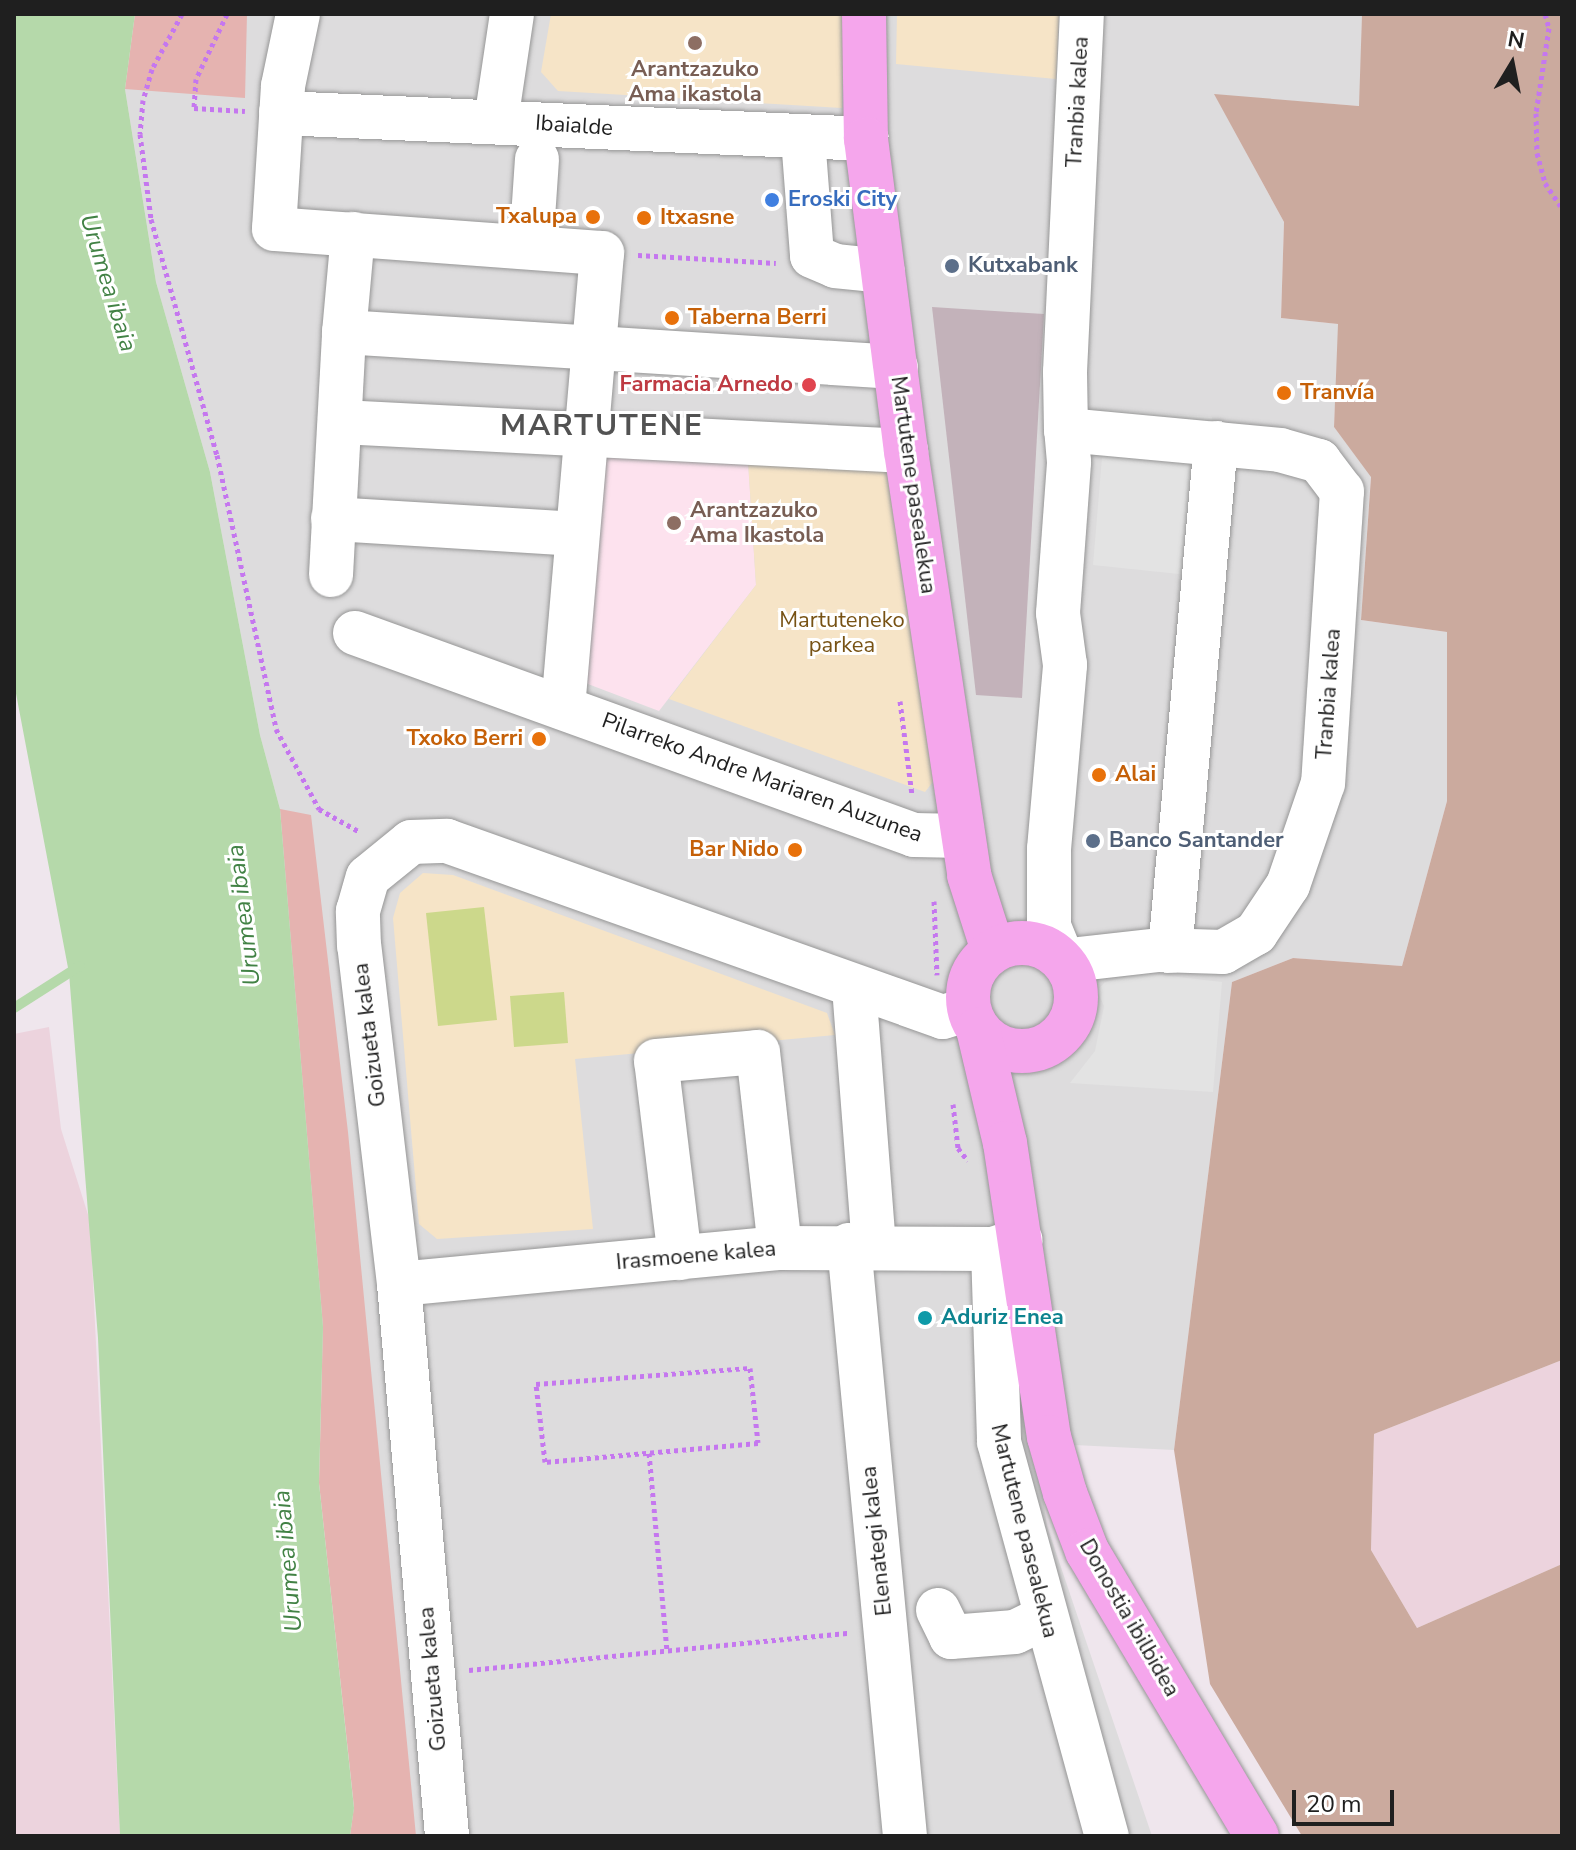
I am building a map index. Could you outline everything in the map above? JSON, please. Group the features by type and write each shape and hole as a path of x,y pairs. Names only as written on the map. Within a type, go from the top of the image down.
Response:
{"main road":[{"name":"Martutene pasealekua","path":"864,14 866,139 906,451 963,836 976,905 993,950 977,966 968,987 1005,1143"},
{"path":"993,950 1022,942 1037,945 1063,961"},
{"name":"Martutene pasealekua","path":"1007,1245 1005,1143 1011,1091 1035,1049 1052,1041 1074,1012 1076,994 1063,961"},
{"path":"974,1019 1004,1048 1035,1049"},
{"name":"Donostia ibilbidea","path":"1007,1245 1049,1437 1087,1551 1257,1836"}],"street":[{"path":"298,14 281,113 274,229 602,253 596,351 576,534 563,707"},
{"path":"496,121 512,14"},
{"name":"Tranbia kalea","path":"1066,430 1216,443 1319,461 1342,491 1323,783 1288,885 1256,933 1223,952 1170,951 1063,961 1049,926 1047,903 1065,665 1058,613 1069,462 1066,430 1082,14"},
{"name":"Ibaialde","path":"281,113 866,139"},
{"path":"803,138 812,256 835,266 883,271"},
{"path":"531,247 537,159"},
{"path":"331,575 344,332 353,234"},
{"path":"344,332 596,351 896,367"},
{"path":"341,422 906,451"},
{"path":"1170,951 1216,443"},
{"path":"333,519 576,534"},
{"name":"Pilarreko Andre Mariaren Auzunea","path":"355,633 914,835 963,836"},
{"name":"Goizueta kalea","path":"447,1836 399,1284 358,911 368,877 411,842 447,841 854,987 943,1017 974,1019"},
{"path":"854,987 862,1245"},
{"path":"680,1258 656,1061 758,1052 780,1248"},
{"name":"Elenategi kalea","path":"862,1245 886,1630 905,1836"},
{"name":"Irasmoene kalea","path":"399,1284 780,1248 1007,1245"},
{"name":"Martutene pasealekua","path":"1007,1245 993,1395 999,1442 1044,1618 1107,1836"},
{"path":"938,1610 951,1637 1015,1632 1044,1618"}],"path":[{"path":"182,14 152,69 143,100 140,134 151,219 217,455 276,729 319,809 396,852"},
{"path":"227,14 196,79 194,108 281,113"},
{"path":"1545,14 1549,28 1536,113 1537,153 1545,183 1562,208"},
{"path":"602,253 786,264 812,256"},
{"path":"750,1368 758,1443 649,1453 545,1462 536,1384 750,1368"},
{"path":"649,1453 667,1649"},
{"path":"432,1674 886,1630"}],"shaded area":[{"path":"135,14 1362,14 1360,106 1215,95 1284,222 1281,318 1339,324 1334,427 1371,476 1361,620 1447,632 1447,801 1402,966 1293,958 1232,982 1174,1450 1035,1443 1047,1526 1152,1836 350,1836 354,1807 280,809 260,735 210,472 156,282 125,89"},
{"path":"135,14 247,14 245,98 125,89"},
{"path":"1362,14 1562,14 1562,1360 1374,1434 1371,1550 1417,1628 1562,1564 1562,1836 1302,1836 1210,1684 1174,1450 1232,982 1293,958 1402,966 1447,801 1447,632 1361,620 1371,477 1334,427 1338,324 1281,318 1284,222 1214,94 1359,106"},
{"path":"932,307 1044,314 1022,698 976,695"},
{"path":"1106,410 1212,417 1198,576 1093,565"},
{"name":"Arantzazuko Ama Ikastola","path":"602,454 748,461 756,585 659,711 580,681"},
{"path":"280,809 311,815 348,1132 416,1836 350,1836 354,1807 319,1483 323,1327"},
{"path":"484,907 497,1020 438,1026 426,913"},
{"path":"1143,973 1222,982 1213,1092 1070,1083 1095,1051 1104,1006 1097,991 1105,982"},
{"path":"564,992 568,1043 514,1047 510,996"},
{"path":"49,1027 61,1129 90,1221 120,1836 14,1836 14,1034"},
{"path":"1562,1360 1562,1564 1417,1628 1371,1550 1374,1434"}],"green space":[{"name":"Arantzazuko Ama ikastola","path":"551,14 844,14 842,108 558,91 541,72"},
{"path":"897,14 1059,14 1056,79 896,64"},
{"name":"Martuteneko parkea","path":"748,461 889,467 935,779 925,792 669,699 756,585"},
{"path":"423,873 453,875 827,1013 835,1035 575,1059 593,1229 437,1239 419,1224 393,918 400,893"}],"water":[{"name":"Urumea ibaia","path":"14,14 135,14 125,89 156,282 210,472 260,735 280,809 323,1327 319,1483 354,1808 350,1836 120,1836 98,1338 69,973 14,683"}],"waterway":[{"path":"14,1008 80,966"}],"place":[{"name":"Arantzazuko Ama ikastola","path":"695,43"},
{"name":"Eroski City","path":"772,200"},
{"name":"Txalupa","path":"593,217"},
{"name":"Itxasne","path":"644,218"},
{"name":"Kutxabank","path":"952,266"},
{"name":"Taberna Berri","path":"672,318"},
{"name":"Farmacia Arnedo","path":"809,385"},
{"name":"Tranvía","path":"1284,393"},
{"name":"Arantzazuko Ama Ikastola","path":"674,523"},
{"name":"Txoko Berri","path":"539,739"},
{"name":"Alai","path":"1099,775"},
{"name":"Banco Santander","path":"1093,841"},
{"name":"Bar Nido","path":"795,850"},
{"name":"Aduriz Enea","path":"925,1318"}],"district":[{"name":"MARTUTENE","path":"602,426"}]}
